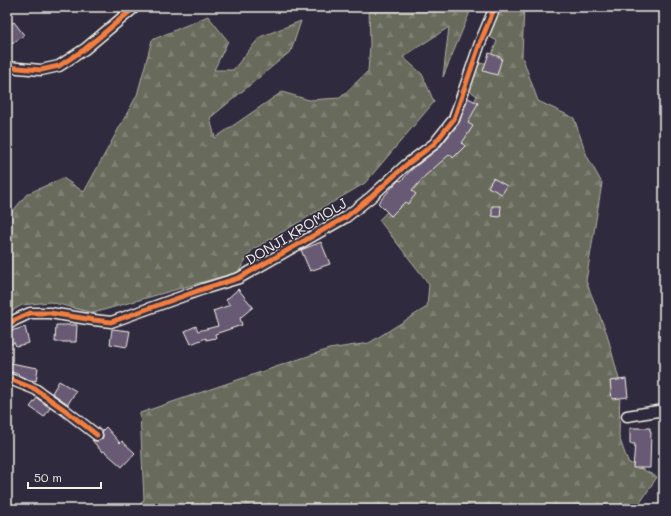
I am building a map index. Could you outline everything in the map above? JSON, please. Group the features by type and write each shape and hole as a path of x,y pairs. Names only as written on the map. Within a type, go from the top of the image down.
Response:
{"street":[{"path":"7,67 41,70 59,66 85,49 135,7"},
{"name":"DONJI KROMOLJ","path":"7,325 30,313 50,313 111,322 203,289 239,278 346,217 371,197 406,165 434,144 454,119 480,44 495,7"},
{"path":"7,378 35,389 66,410 97,435"},
{"path":"627,416 664,410"}],"green space":[{"path":"369,7 472,7 443,77 449,27 403,57 422,74 434,102 365,183 252,250 238,272 93,313 50,302 22,305 7,314 7,218 27,194 63,178 84,192 137,95 152,40 208,16 228,41 214,70 233,70 260,37 301,21 291,51 210,118 215,138 282,92 309,100 340,98 368,71 370,45"},
{"path":"493,7 524,7 522,56 538,101 574,118 587,156 602,183 586,281 607,334 620,383 619,437 628,462 657,477 636,509 136,509 144,500 140,413 329,349 369,343 427,307 429,284 379,220 450,150 477,96 461,84 470,66 489,62 497,41 483,33"}],"building":[{"path":"14,22 24,35 12,44 7,36 7,27"},
{"path":"489,53 502,58 497,75 483,71"},
{"path":"468,98 478,103 468,123 473,126 462,143 465,146 453,158 450,154 425,176 412,191 416,194 408,204 405,202 391,216 378,203 399,180 401,181 411,170 439,148 459,123"},
{"path":"493,178 507,186 502,194 488,187"},
{"path":"492,206 501,206 500,217 492,216"},
{"path":"321,242 330,264 310,271 301,250"},
{"path":"238,289 253,307 240,318 242,325 215,334 216,338 206,340 206,338 191,344 185,331 196,326 198,331 218,326 213,311 230,305 226,300"},
{"path":"56,325 77,325 76,342 55,342"},
{"path":"25,327 29,343 16,346 14,342 7,347 7,332"},
{"path":"112,329 130,331 127,347 110,344"},
{"path":"7,362 38,368 36,381 7,371"},
{"path":"626,379 628,397 612,399 610,381"},
{"path":"59,381 76,391 68,404 52,393"},
{"path":"37,398 50,408 44,417 30,407"},
{"path":"106,427 120,443 122,441 135,453 122,467 104,451 102,452 92,440 96,441 102,439 102,431"},
{"path":"630,428 650,428 650,468 633,468 635,444 630,444"}],"cycle path":[{"path":"7,67 41,70 59,66 85,49 135,7"},
{"path":"7,325 30,313 50,313 111,322 203,289 239,278 346,217 371,197 406,165 434,144 454,119 480,43 495,7"},
{"path":"7,378 35,389 97,435"}]}
